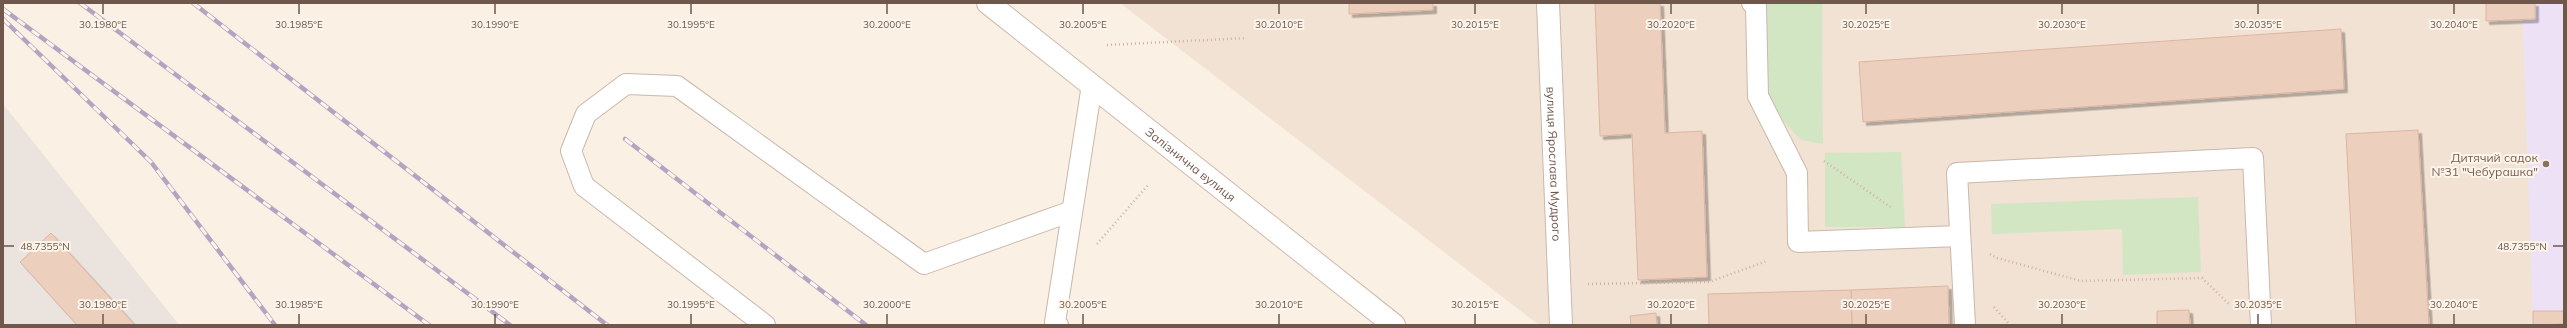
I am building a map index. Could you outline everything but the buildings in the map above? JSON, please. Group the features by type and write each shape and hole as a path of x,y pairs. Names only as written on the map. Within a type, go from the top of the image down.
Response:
{"main road":[{"name":"Залізнична вулиця","path":"988,3 1394,325"},
{"name":"вулиця Ярослава Мудрого","path":"1548,3 1561,325"}],"lane":[{"path":"1752,3 1756,6 1758,96 1797,174 1798,242 1960,236"},
{"path":"765,325 584,186 571,151 586,114 626,84 677,86 924,264 1072,211"},
{"path":"1058,325 1055,322 1092,85"},
{"path":"1965,325 1957,174 2253,158 2261,325"}],"path":[{"path":"1107,45 1247,38"},
{"path":"1584,284 1709,282 1767,261"}],"shaded area":[{"path":"1120,3 2564,3 2564,325 1539,325"},
{"name":"Дитячий садок №31 \"Чебурашка\"","path":"2522,3 2564,3 2564,325 2533,325"},
{"path":"3,104 179,325 3,325"}],"green space":[{"path":"1766,3 1822,3 1823,144 1801,140 1767,104"},
{"path":"1901,152 1905,227 1825,227 1825,153"},
{"path":"2198,197 2201,272 2123,275 2122,229 1992,234 1991,204"}],"railway":[{"path":"80,3 510,325"},
{"path":"193,3 607,325"},
{"path":"3,9 429,325"},
{"path":"3,19 151,162 275,325"},
{"path":"625,139 866,325"}],"place":[{"name":"Дитячий садок №31 \"Чебурашка\"","path":"2546,164"}]}
